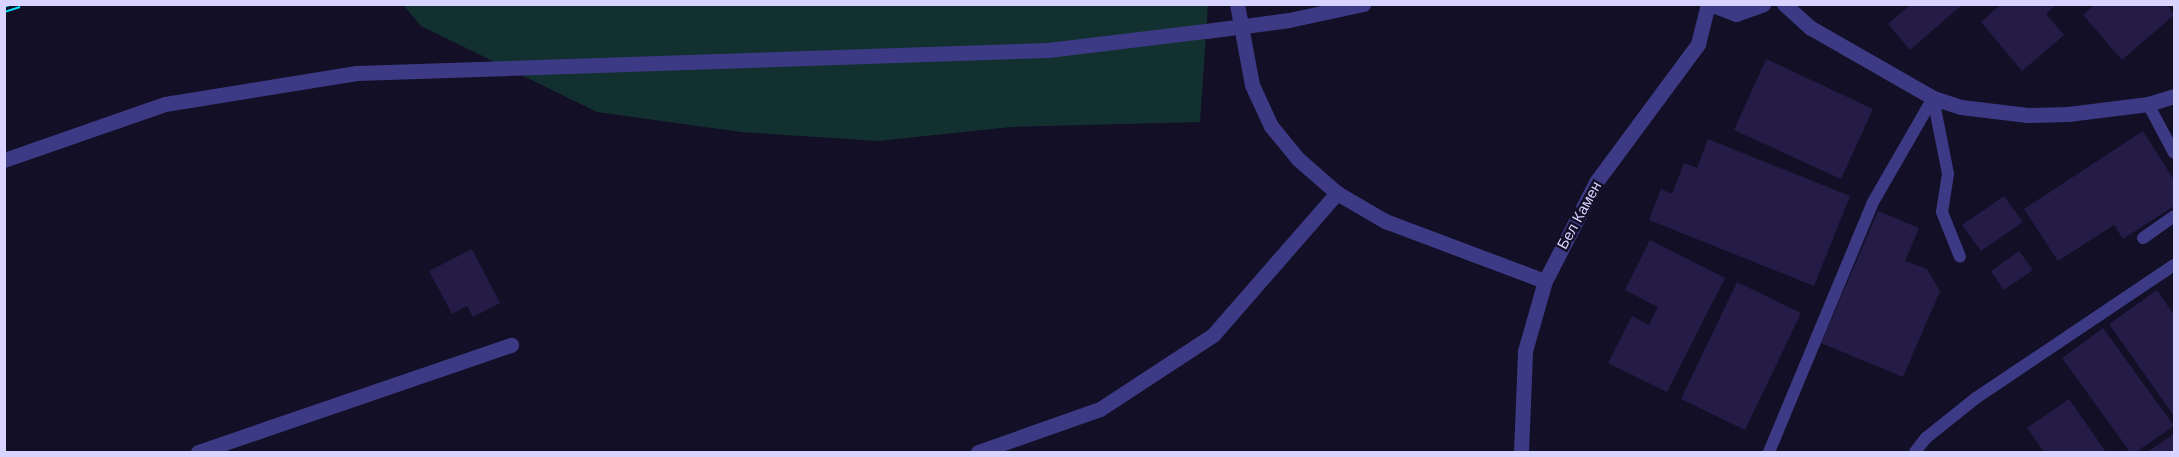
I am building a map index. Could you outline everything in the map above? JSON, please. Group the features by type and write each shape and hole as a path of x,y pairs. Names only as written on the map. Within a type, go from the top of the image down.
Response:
{"street":[{"path":"1237,4 1252,85 1271,126 1298,159 1336,193 1385,221 1545,281"},
{"path":"4,160 165,104 357,73 1048,50 1289,20 1363,4"},
{"path":"1709,4 1736,14 1763,4"},
{"name":"Бел Камен","path":"1521,453 1525,351 1545,281 1596,182 1698,44 1709,4"},
{"path":"1784,4 1811,28 1933,98 1961,107 2028,115 2148,104 2175,96"},
{"path":"978,453 1100,409 1213,335 1336,193"},
{"path":"198,453 511,345"}],"lane":[{"path":"1933,98 1948,174 1942,212 1960,257"},
{"path":"1769,453 1872,204 1933,98"},
{"path":"2148,104 2175,153"},
{"path":"2143,238 2175,216"},
{"path":"1915,453 1926,438 1976,398 2175,265"}],"green space":[{"path":"403,5 1208,5 1200,122 1011,127 878,141 741,132 597,112 421,26"}],"building":[{"path":"1911,4 1963,4 1910,50 1888,24"},
{"path":"2001,4 2057,4 2046,14 2064,35 2022,71 1981,22"},
{"path":"2095,4 2167,4 2174,15 2122,60 2083,15"},
{"path":"1766,59 1873,109 1841,179 1734,130"},
{"path":"2143,131 2174,180 2174,206 2123,239 2114,225 2058,261 2024,209"},
{"path":"1708,139 1850,196 1814,286 1649,220 1661,189 1672,194 1684,163 1697,168"},
{"path":"2004,196 2023,222 1981,251 1962,225"},
{"path":"1878,211 1919,228 1905,261 1927,269 1940,291 1903,377 1821,343"},
{"path":"1650,240 1725,278 1667,392 1608,363 1632,316 1649,325 1658,307 1625,290"},
{"path":"472,249 500,303 473,317 467,306 452,314 429,271"},
{"path":"2019,251 2033,270 2004,290 1991,271"},
{"path":"1737,282 1801,313 1745,430 1681,399"},
{"path":"2157,290 2174,315 2174,416 2109,324"},
{"path":"2103,328 2174,426 2136,452 2130,452 2062,358"},
{"path":"2069,399 2106,452 2044,452 2027,428"},
{"path":"2174,434 2174,452 2147,452"}],"railway":[{"path":"4,9 19,4"}]}
